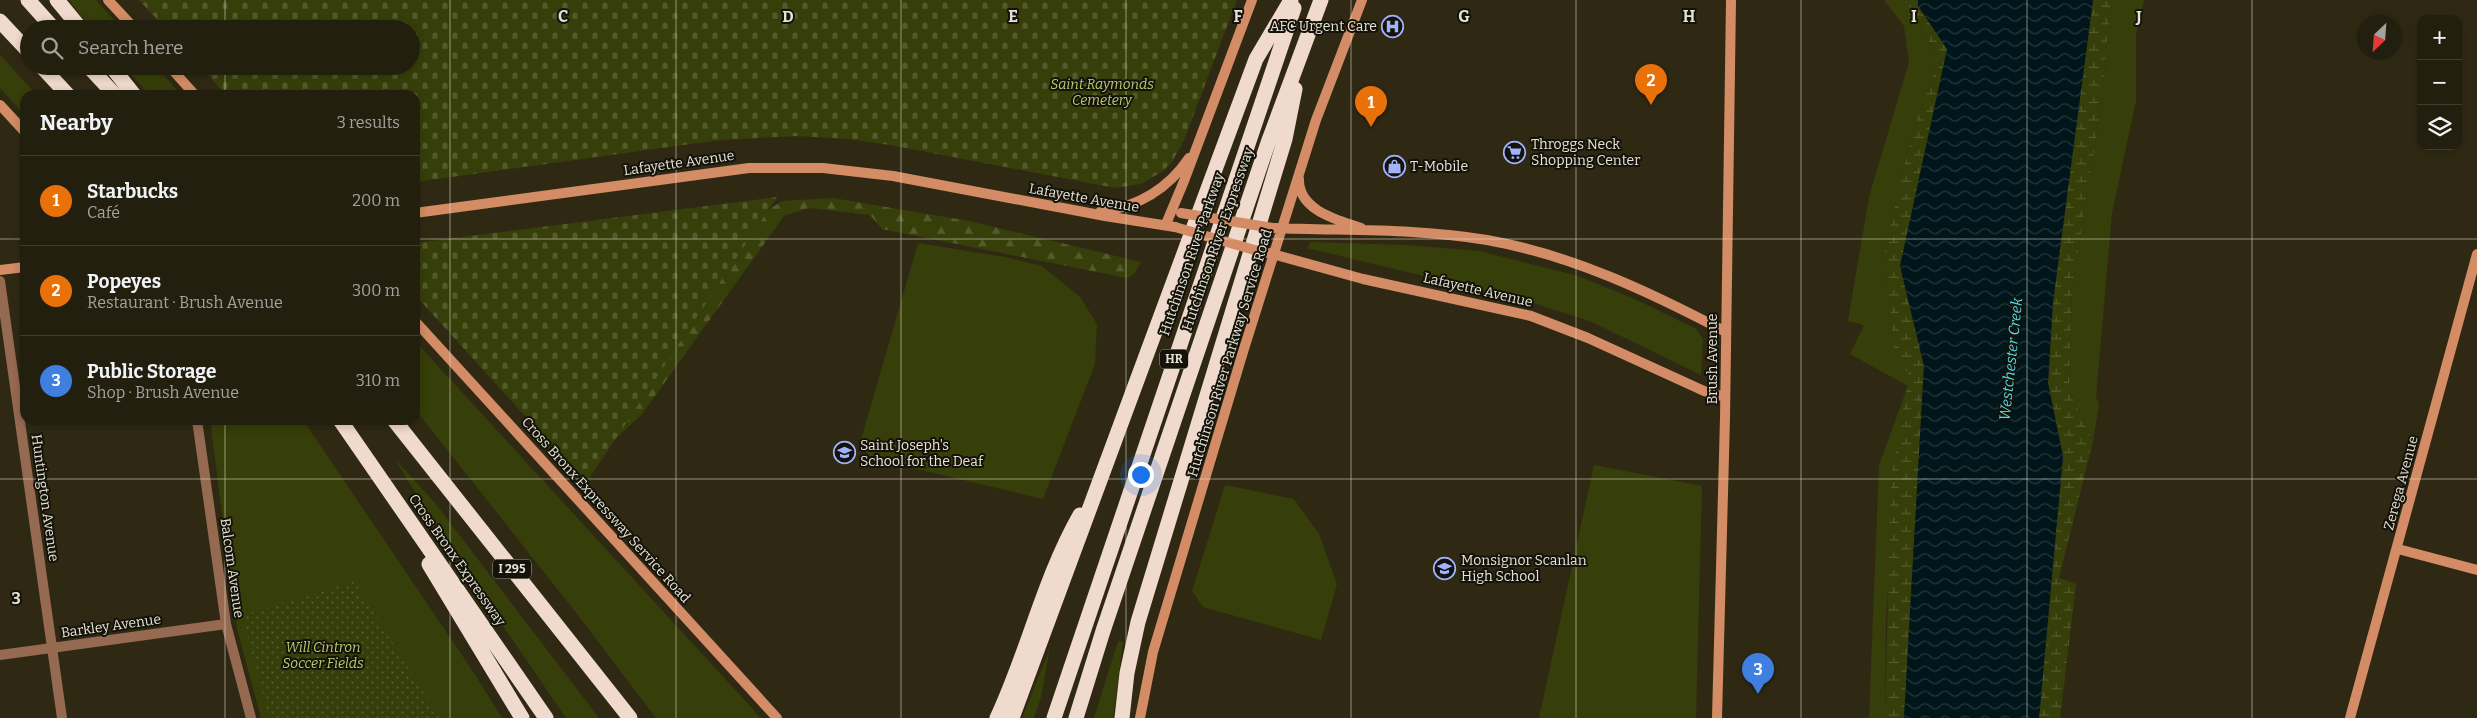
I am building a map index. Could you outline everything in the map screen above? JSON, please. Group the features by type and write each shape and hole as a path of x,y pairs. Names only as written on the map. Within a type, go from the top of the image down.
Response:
{"highway":[{"path":"28,0 46,20"},
{"path":"57,0 73,20"},
{"path":"1012,718 1256,59 1291,0"},
{"name":"Hutchinson River Parkway","path":"1054,718 1245,148 1298,0"},
{"name":"Hutchinson River Expressway","path":"1076,718 1106,622 1269,140 1321,0"},
{"path":"0,21 20,42"},
{"path":"1122,718 1127,672 1138,622 1285,139 1304,42"},
{"path":"50,75 64,90"},
{"path":"96,75 110,90"},
{"path":"118,75 130,90"},
{"path":"344,425 522,718"},
{"name":"Cross Bronx Expressway","path":"344,425 546,718"},
{"name":"I 295","path":"398,425 630,718"},
{"path":"997,718 1028,643 1066,540 1102,477"}],"street":[{"path":"108,0 127,20"},
{"path":"1170,226 1252,0"},
{"name":"Hutchinson River Parkway Service Road","path":"1140,718 1153,652 1277,228 1362,0"},
{"name":"Brush Avenue","path":"1717,718 1726,397 1731,0"},
{"path":"177,75 191,90"},
{"path":"0,105 20,127"},
{"path":"1090,214 1122,207 1155,193 1177,175 1198,145"},
{"name":"Lafayette Avenue","path":"420,212 706,173 786,166 885,174 1090,214 1170,226 1363,279 1531,316 1569,329 1704,391 1726,397"},
{"path":"1300,170 1301,193 1310,205 1372,232"},
{"path":"1176,212 1277,228 1467,237 1503,243 1547,255 1638,288 1726,332"},
{"name":"Zerega Avenue","path":"2350,718 2477,254"},
{"path":"0,270 20,268"},
{"name":"Huntington Avenue","path":"0,281 20,419"},
{"name":"Cross Bronx Expressway Service Road","path":"420,326 777,718"},
{"name":"Huntington Avenue","path":"21,425 62,718"},
{"name":"Balcom Avenue","path":"198,425 226,624 251,718"},
{"path":"2398,548 2477,570"},
{"name":"Barkley Avenue","path":"0,654 226,624"}],"green space":[{"path":"69,0 96,0 114,20 84,20"},
{"name":"Saint Raymonds Cemetery","path":"139,0 1237,0 1184,140 1172,162 1163,171 1141,184 1115,188 890,145 848,139 798,136 720,140 420,181 420,90 222,90 208,75 420,75 420,20 158,20"},
{"path":"1884,0 1905,0 1936,53 1934,73 1912,133 1884,253 1894,347 1909,376 1886,613 1885,718 1869,718 1879,465 1908,386 1850,354 1864,325 1848,321 1869,197 1909,62 1904,26"},
{"path":"1905,0 1918,0 1918,6 1948,48 1900,266 1924,366 1904,718 1885,718 1891,477 1909,376 1894,347 1884,253 1912,133 1934,73 1936,53"},
{"path":"2093,0 2111,0 2101,106 2072,290 2069,390 2093,441 2059,578 2076,584 2060,718 2039,718 2063,456 2048,383 2053,302"},
{"path":"2111,0 2144,0 2136,34 2136,101 2112,213 2096,397 2099,404 2093,441 2069,390 2072,290 2101,106"},
{"path":"0,55 32,90 20,90 20,110 0,88"},
{"path":"131,75 164,75 177,90 145,90"},
{"path":"777,197 586,483 420,300 420,242"},
{"path":"833,198 969,221 1141,262 1134,274 1127,278 882,229 870,215 809,208 784,216 642,414 595,458 756,218 782,201"},
{"path":"1310,242 1406,245 1479,251 1578,276 1637,300 1696,329 1703,339 1701,375 1592,322 1524,300 1307,248"},
{"path":"918,243 1005,257 1042,266 1080,297 1097,324 1095,364 1043,499 871,458 860,443"},
{"path":"420,346 761,718 656,718 577,614 420,415"},
{"path":"211,425 306,425 470,667 502,718 261,718 237,629"},
{"path":"395,459 435,503 599,718 566,718 442,537"},
{"path":"1594,465 1702,486 1696,718 1539,718"},
{"path":"1225,485 1294,499 1319,534 1337,584 1321,640 1203,607 1192,591"},
{"name":"Will Cintron Soccer Fields","path":"354,581 440,718 269,718 247,635 244,615"},
{"path":"1118,641 1123,642 1113,718 1094,718"},
{"path":"1050,648 1041,697 1034,718 1022,718"}],"water":[{"name":"Westchester Creek","path":"1918,0 2093,0 2053,302 2048,383 2063,456 2039,718 1904,718 1924,366 1900,266 1947,49 1918,6"}],"place":[{"name":"AFC Urgent Care","path":"1393,26"},
{"name":"Popeyes","path":"1651,105"},
{"name":"Starbucks","path":"1371,127"},
{"name":"Throggs Neck Shopping Center","path":"1515,152"},
{"name":"T-Mobile","path":"1394,166"},
{"name":"Saint Joseph's School for the Deaf","path":"844,453"},
{"name":"Monsignor Scanlan High School","path":"1445,568"},
{"name":"Public Storage","path":"1758,694"}]}
